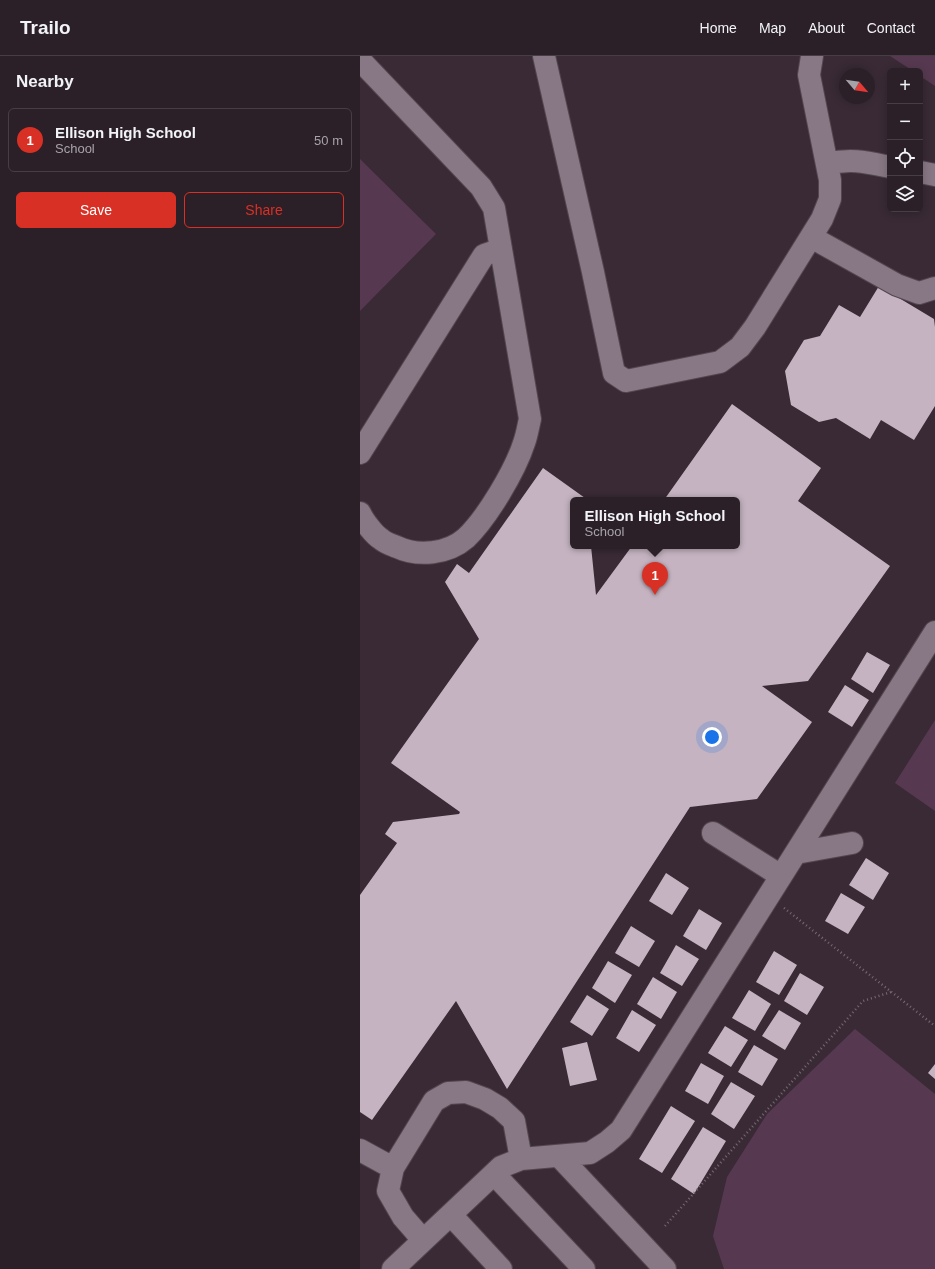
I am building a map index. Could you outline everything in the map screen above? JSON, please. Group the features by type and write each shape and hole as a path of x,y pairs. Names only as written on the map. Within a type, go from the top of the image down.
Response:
{"lane":[{"path":"544,56 594,272 614,373 626,381 720,362 740,346 755,327 822,219 830,199 830,180 808,75 812,56"},
{"path":"360,60 481,187 494,208 530,419 524,443 512,470 483,518 465,539 443,551 424,553 402,549 380,539 362,518 360,513"},
{"path":"827,164 841,160 857,160 887,166"},
{"path":"923,173 935,175"},
{"path":"811,237 897,285 919,293 935,288"},
{"path":"360,453 484,255 501,249"},
{"path":"411,1258 451,1215 501,1168 521,1159 590,1153 607,1142 620,1130 935,632"},
{"path":"713,833 781,876"},
{"path":"796,853 852,843"},
{"path":"411,1258 403,1216 388,1191 393,1168 434,1101 448,1093 466,1092 485,1099 500,1108 514,1121 521,1159"},
{"path":"360,1150 393,1168"},
{"path":"559,1156 665,1269"},
{"path":"494,1174 584,1269"},
{"path":"451,1215 501,1269"}],"path":[{"path":"768,896 935,1026"},
{"path":"665,1226 863,1001 891,992"}],"shaded area":[{"path":"890,56 935,56 935,86 923,78 923,68 908,68"},
{"path":"360,159 436,234 360,311"},
{"path":"935,720 935,811 895,783"},
{"path":"855,1029 935,1094 935,1269 724,1269 713,1236 727,1177 767,1114"}],"building":[{"path":"879,286 934,319 935,406 914,440 881,420 870,439 836,418 819,422 791,405 785,371 804,340 820,336 839,305 860,317"},
{"path":"732,404 821,468 798,501 890,566 808,681 762,686 812,722 757,799 690,807 507,1089 456,1001 372,1120 360,1112 360,895 397,843 385,834 393,822 459,814 460,812 391,763 479,639 445,582 457,564 469,573 543,468 584,497 570,497 570,549 591,549 596,595 630,549 740,549 740,497 666,497"},
{"path":"867,652 890,665 873,693 851,679"},
{"path":"845,685 869,700 852,727 828,712"},
{"path":"866,858 889,873 873,900 849,885"},
{"path":"666,873 689,888 672,915 649,901"},
{"path":"841,893 865,907 848,934 825,921"},
{"path":"699,909 722,923 706,950 683,936"},
{"path":"631,926 655,941 639,967 615,953"},
{"path":"676,945 699,959 682,986 660,973"},
{"path":"774,951 797,965 779,995 756,982"},
{"path":"608,961 632,975 615,1003 592,988"},
{"path":"800,973 824,987 807,1015 784,1001"},
{"path":"653,977 677,992 661,1019 637,1004"},
{"path":"749,990 771,1004 755,1031 732,1018"},
{"path":"587,995 609,1009 592,1036 570,1022"},
{"path":"632,1010 656,1025 639,1052 616,1038"},
{"path":"779,1010 801,1023 785,1050 762,1036"},
{"path":"725,1026 748,1040 731,1067 708,1053"},
{"path":"587,1042 597,1080 570,1086 562,1048"},
{"path":"754,1045 778,1059 762,1086 738,1072"},
{"path":"701,1063 724,1076 708,1104 685,1091"},
{"path":"935,1064 935,1079 928,1073"},
{"path":"731,1082 755,1096 734,1129 711,1114"},
{"path":"671,1106 695,1121 662,1173 639,1159"},
{"path":"703,1127 726,1141 694,1194 671,1179"}],"place":[{"name":"Ellison High School","path":"655,595"}]}
